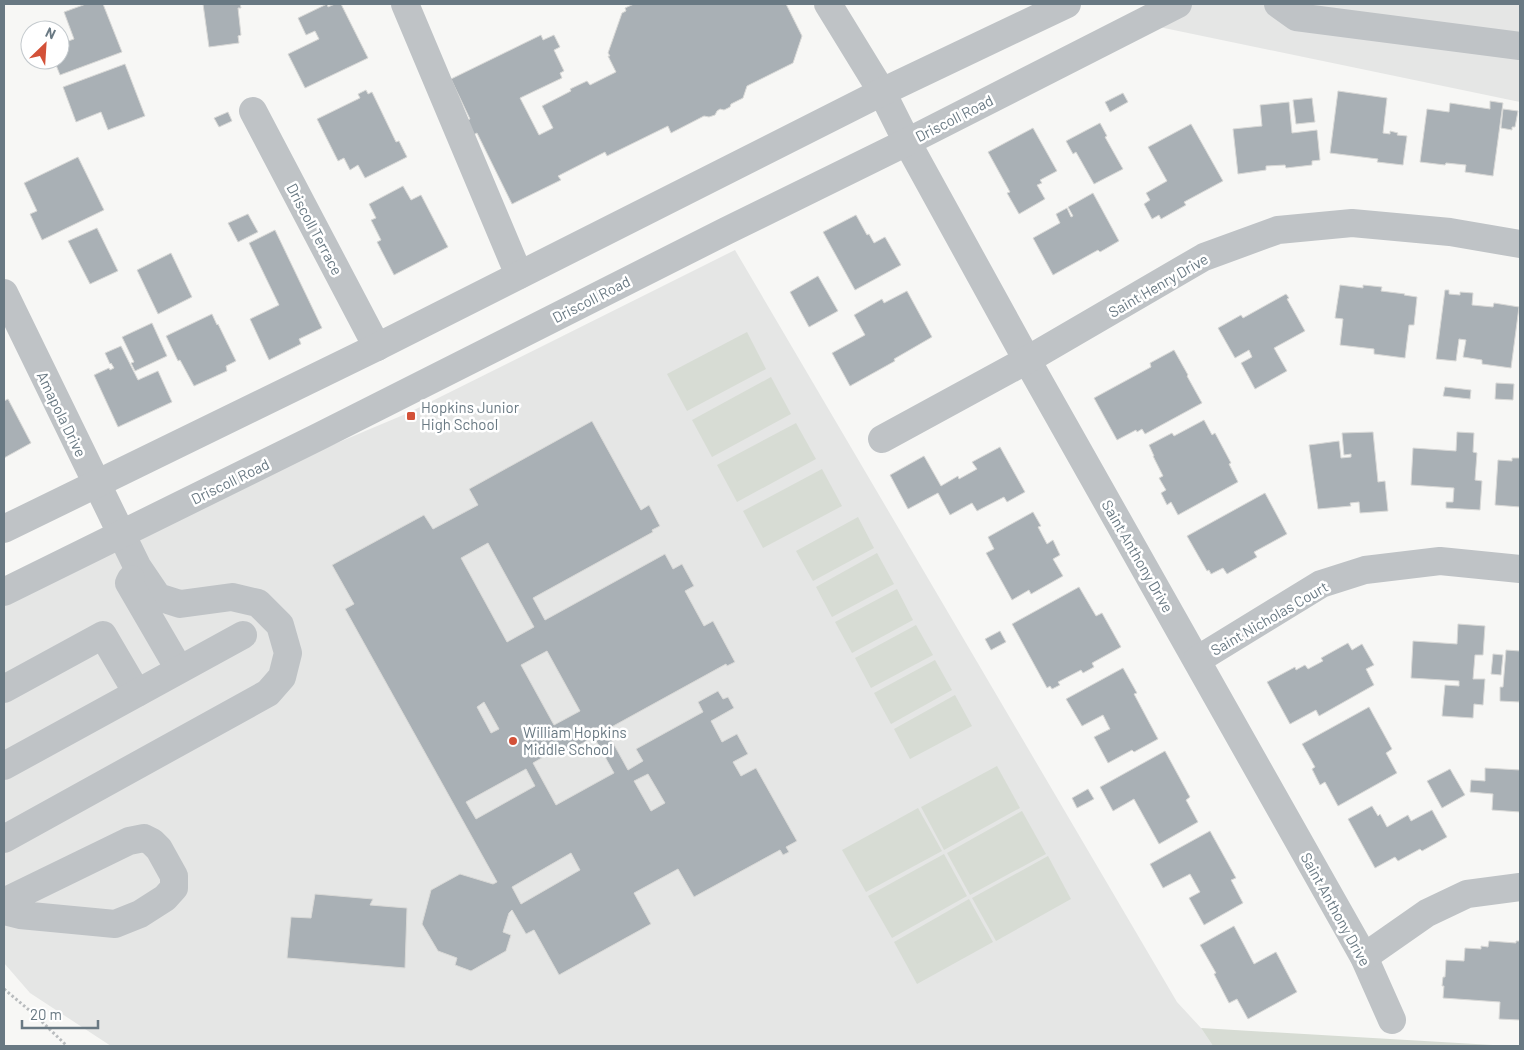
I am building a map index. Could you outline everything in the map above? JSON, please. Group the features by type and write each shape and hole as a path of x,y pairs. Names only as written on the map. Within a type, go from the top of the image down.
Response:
{"street":[{"path":"406,4 519,275"},
{"path":"4,529 377,347 882,92 1067,4"},
{"name":"Driscoll Road","path":"4,592 907,142 1178,4"},
{"path":"1278,4 1296,17 1346,14 1520,46"},
{"name":"Saint Anthony Drive","path":"836,6 907,142 1027,360 1364,956 1392,1020"},
{"name":"Driscoll Terrace","path":"253,111 377,347"},
{"name":"Saint Henry Drive","path":"882,440 1027,360 1204,257 1278,230 1352,223 1450,232 1520,244"},
{"name":"Amapola Drive","path":"4,293 14,338 96,484 137,566 158,597 180,604 232,597 258,603 280,625 288,653 282,677 268,693 4,839"},
{"name":"Saint Nicholas Court","path":"1197,660 1321,584 1365,570 1440,561 1520,569"},
{"path":"137,566 129,583 179,669"},
{"path":"4,689 103,635 137,693"},
{"path":"4,766 243,635"},
{"path":"4,902 129,840 144,838 152,842 159,849 174,876 174,888 165,898 140,914 115,924 20,915 4,911"},
{"path":"1364,956 1427,913 1467,894 1520,887"}],"path":[{"path":"4,989 67,1046"}],"shaded area":[{"path":"1178,4 1520,4 1520,102 1140,23"},
{"name":"William Hopkins Middle School","path":"735,250 1177,1002 1201,1028 1213,1046 111,1046 30,993 4,963 4,592 121,534 408,413"},
{"path":"747,332 766,369 687,411 667,374"},
{"path":"771,377 791,414 712,457 692,420"},
{"path":"796,423 816,459 737,502 717,465"},
{"path":"822,469 842,506 763,548 743,511"},
{"path":"858,517 874,548 813,581 796,551"},
{"path":"877,553 894,584 832,617 816,587"},
{"path":"897,589 913,620 852,653 835,622"},
{"path":"916,625 933,655 871,688 855,658"},
{"path":"935,660 952,690 891,724 874,693"},
{"path":"955,695 972,726 910,759 894,729"},
{"path":"997,766 1020,808 944,850 921,807"},
{"path":"918,808 942,851 866,892 842,850"},
{"path":"1022,811 1046,854 970,895 947,853"},
{"path":"944,854 967,896 892,938 868,896"},
{"path":"1048,856 1071,899 996,941 972,898"},
{"path":"969,899 993,942 917,984 894,942"},
{"path":"1201,1028 1510,1046 1213,1046"}],"building":[{"path":"86,4 103,4 122,52 60,75 58,70 70,70 70,40 74,39 70,28 70,20 67,20 64,12"},
{"path":"203,4 240,4 241,8 238,8 241,35 238,36 239,43 209,47"},
{"path":"327,4 328,7 341,4 368,58 305,88 288,54 319,39 315,31 306,35 298,18"},
{"path":"634,4 786,4 802,36 793,63 747,86 743,98 731,104 730,107 724,110 720,109 715,115 704,116 671,133 668,126 607,156 605,152 558,176 561,180 512,204 477,133 469,137 462,123 470,119 451,79 541,35 543,40 554,35 560,47 554,50 564,71 560,73 562,78 520,98 539,135 553,128 542,106 587,81 590,85 616,72 608,53 622,13 626,11 625,8"},
{"path":"125,64 145,116 108,130 101,112 76,122 63,87"},
{"path":"366,90 368,94 372,92 396,142 399,141 407,157 365,178 358,165 350,170 344,158 338,161 317,119 360,98 358,94"},
{"path":"1338,91 1387,98 1383,133 1390,134 1390,131 1398,133 1397,135 1407,136 1403,165 1377,162 1378,159 1330,153"},
{"path":"1123,93 1128,102 1110,112 1105,102"},
{"path":"1312,98 1315,122 1296,124 1293,100"},
{"path":"1490,101 1503,103 1493,176 1465,172 1466,165 1420,162 1427,109 1449,112 1450,103 1490,109"},
{"path":"1289,102 1292,133 1317,130 1320,160 1312,161 1312,165 1286,168 1285,165 1266,166 1266,170 1238,174 1233,129 1262,126 1260,105"},
{"path":"1503,109 1518,111 1515,127 1512,127 1512,130 1501,128"},
{"path":"228,112 232,121 219,127 214,118"},
{"path":"1100,123 1107,136 1105,137 1123,169 1094,184 1076,152 1073,154 1066,141"},
{"path":"1191,124 1223,181 1184,202 1186,205 1161,219 1159,215 1152,219 1144,204 1150,200 1146,193 1167,181 1148,147"},
{"path":"1033,128 1057,171 1040,180 1042,183 1037,185 1045,199 1019,214 1007,193 1010,192 988,152"},
{"path":"78,157 104,210 42,240 30,214 37,211 24,183"},
{"path":"403,186 411,200 421,195 448,247 394,275 377,242 381,240 371,220 376,218 369,204"},
{"path":"1093,193 1119,241 1100,252 1098,250 1053,275 1033,238 1060,223 1056,214 1067,208 1071,217 1073,216 1068,207"},
{"path":"248,214 258,232 238,242 228,223"},
{"path":"856,215 867,235 869,234 874,243 885,237 901,265 855,290 823,232"},
{"path":"97,228 118,271 90,284 68,241"},
{"path":"275,230 322,328 299,339 301,344 269,360 250,319 279,305 249,243"},
{"path":"171,253 192,297 158,314 137,270"},
{"path":"818,276 838,311 809,327 790,292"},
{"path":"1340,285 1363,288 1363,285 1382,287 1381,291 1417,297 1414,325 1409,325 1405,358 1374,354 1374,349 1340,345 1343,319 1335,318"},
{"path":"1445,290 1449,290 1449,294 1460,295 1460,292 1473,293 1472,305 1493,307 1494,303 1519,307 1511,368 1482,364 1482,360 1463,357 1466,340 1459,339 1456,361 1436,359"},
{"path":"907,291 932,337 894,359 895,361 850,386 832,353 865,335 854,315 882,299 884,303"},
{"path":"1286,294 1305,331 1274,348 1287,371 1255,389 1241,363 1252,357 1249,350 1235,358 1218,328 1241,315 1243,318"},
{"path":"212,314 236,361 226,366 227,371 194,386 180,360 178,361 166,336"},
{"path":"152,323 167,356 135,371 131,363 134,362 122,337"},
{"path":"121,346 138,380 158,371 172,402 118,427 94,375 109,368 110,370 114,368 105,353"},
{"path":"1174,350 1202,403 1145,434 1142,429 1137,432 1136,430 1117,440 1094,398 1151,367 1150,363"},
{"path":"1496,383 1514,384 1513,400 1495,399"},
{"path":"1445,387 1471,390 1470,399 1443,396"},
{"path":"8,399 31,443 4,458 4,401"},
{"path":"1204,420 1212,435 1215,433 1231,463 1229,464 1238,482 1178,515 1171,502 1167,505 1161,493 1166,490 1159,478 1163,476 1149,445 1172,433 1174,436"},
{"path":"592,421 641,510 649,505 660,526 652,530 653,532 533,598 545,620 665,554 673,569 682,564 694,586 685,591 704,626 713,621 735,662 727,666 726,664 606,730 628,770 643,761 636,749 703,712 698,702 718,691 723,699 728,697 734,708 711,721 722,742 737,734 748,754 733,762 741,776 756,768 797,841 786,847 789,852 783,855 780,850 694,897 678,869 634,893 651,924 559,975 534,930 526,934 512,910 509,913 503,932 511,935 506,951 471,971 455,965 457,958 438,951 422,924 431,890 460,874 493,884 497,882 345,609 354,604 332,565 424,515 433,529 478,505 469,489","holes":["488,543 534,627 507,642 461,558","547,651 580,711 554,725 521,665","484,702 499,729 491,733 477,707","594,737 614,773 556,805 533,763 554,751 557,757","526,769 535,786 476,819 466,802","648,774 665,803 651,811 634,781","571,853 580,870 521,904 512,887"]},
{"path":"1373,432 1378,482 1385,481 1388,511 1360,513 1359,502 1350,503 1351,506 1318,509 1309,445 1339,441 1341,458 1351,457 1351,454 1344,455 1342,433"},
{"path":"1457,432 1474,433 1473,452 1477,453 1475,480 1482,481 1480,510 1446,508 1446,502 1453,502 1454,488 1411,485 1413,448 1456,451"},
{"path":"1000,447 1025,492 1007,502 1004,497 977,511 972,503 950,515 938,493 908,509 890,475 924,456 941,486 958,476 959,479 977,469 972,462"},
{"path":"1512,458 1520,458 1520,507 1495,505 1498,460 1512,461"},
{"path":"1265,493 1287,534 1254,552 1257,557 1227,574 1223,568 1211,574 1209,570 1207,571 1187,536"},
{"path":"1033,512 1041,526 1038,527 1047,544 1053,540 1060,555 1053,559 1063,576 1031,594 1029,590 1012,600 986,553 994,549 988,537"},
{"path":"1079,587 1096,616 1102,613 1121,647 1092,663 1094,667 1083,673 1081,670 1058,682 1060,685 1052,689 1050,686 1047,688 1012,624"},
{"path":"1458,624 1485,626 1483,655 1475,655 1473,679 1485,679 1483,705 1474,704 1473,718 1442,716 1445,685 1459,686 1459,681 1411,678 1413,641 1457,644"},
{"path":"1000,631 1006,642 991,650 985,639"},
{"path":"1348,643 1352,650 1362,644 1374,665 1366,669 1374,685 1319,716 1316,710 1290,724 1267,682 1295,667 1296,670 1305,665 1308,669 1323,661 1321,658"},
{"path":"1506,650 1520,651 1519,702 1500,701 1500,687 1503,687"},
{"path":"1493,654 1503,655 1501,675 1491,674"},
{"path":"1123,668 1137,693 1134,694 1158,739 1108,763 1094,737 1110,729 1103,715 1082,726 1066,699"},
{"path":"1369,707 1392,749 1386,753 1397,773 1338,806 1325,782 1320,785 1312,769 1315,767 1302,744"},
{"path":"1165,751 1190,797 1186,800 1198,822 1159,844 1134,799 1113,811 1100,787"},
{"path":"1485,768 1520,770 1520,812 1492,810 1493,794 1470,792 1471,780 1485,781"},
{"path":"1450,769 1465,795 1442,808 1427,781"},
{"path":"1088,789 1094,799 1077,808 1072,798"},
{"path":"1372,806 1378,816 1380,814 1387,827 1408,815 1411,821 1432,810 1447,837 1422,851 1420,849 1398,861 1395,857 1375,868 1348,819"},
{"path":"1210,831 1236,878 1231,880 1243,903 1204,925 1189,898 1200,892 1190,874 1163,888 1150,864"},
{"path":"315,894 373,899 370,905 407,908 405,968 287,958 291,917 311,918"},
{"path":"1234,926 1254,964 1276,952 1297,992 1248,1019 1237,999 1229,1003 1214,974 1216,973 1200,945"},
{"path":"1489,941 1516,943 1516,941 1520,941 1520,1020 1499,1019 1500,1002 1443,998 1444,986 1442,986 1443,977 1445,977 1446,960 1464,961 1465,948 1481,949 1481,946 1488,947"}],"place":[{"name":"Hopkins Junior High School","path":"411,416"},
{"name":"William Hopkins Middle School","path":"513,741"}]}
